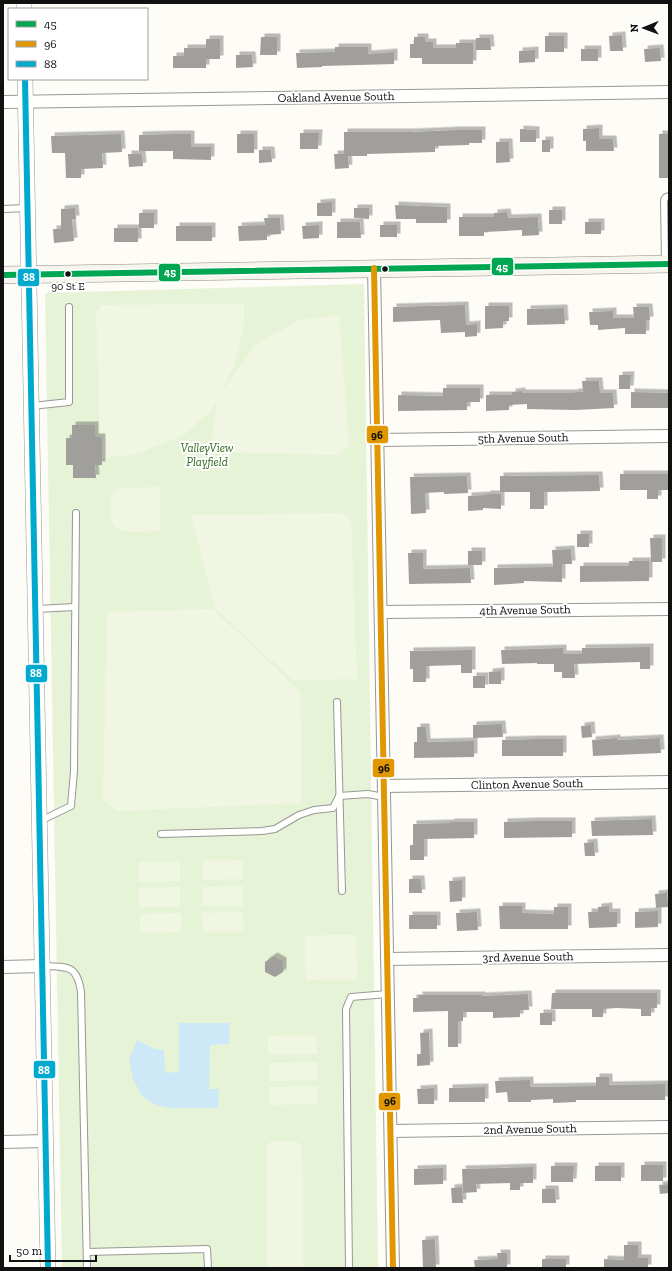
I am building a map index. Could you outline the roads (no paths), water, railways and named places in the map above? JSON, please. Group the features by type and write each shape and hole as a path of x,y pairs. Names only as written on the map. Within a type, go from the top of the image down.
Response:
{"main road":[{"path":"3,275 667,264"}],"street":[{"path":"26,80 48,1268"},
{"name":"Oakland Avenue South","path":"3,102 669,92"},
{"path":"374,268 393,1268"},
{"name":"5th Avenue South","path":"377,440 669,436"},
{"name":"4th Avenue South","path":"381,612 669,608"},
{"name":"Clinton Avenue South","path":"384,791 669,782"},
{"name":"3rd Avenue South","path":"387,959 669,955"},
{"path":"3,967 43,966"},
{"name":"2nd Avenue South","path":"391,1131 669,1127"},
{"path":"3,1142 46,1141"}],"lane":[{"path":"667,264 664,200 669,196"},
{"path":"3,209 28,208"},
{"path":"32,406 70,402 69,307"},
{"path":"40,821 71,806 74,771 76,513"},
{"path":"36,609 75,607"},
{"path":"337,702 342,891"},
{"path":"339,796 368,794 384,791"},
{"path":"160,834 262,831 275,829 299,815 314,810 333,808 339,796"},
{"path":"43,966 66,967 73,970 80,981 87,1268"},
{"path":"349,1268 346,1009 351,997 388,994"},
{"path":"87,1252 207,1249 208,1268"}],"water":[{"path":"179,1023 230,1023 229,1044 210,1045 209,1089 219,1089 218,1108 169,1108 154,1104 142,1096 133,1079 129,1060 137,1040 155,1049 164,1050 165,1072 179,1073"}],"place":[{"name":"90 St E","path":"68,274"}],"park label":[{"name":"ValleyView Playfield","path":"207,455"}]}
